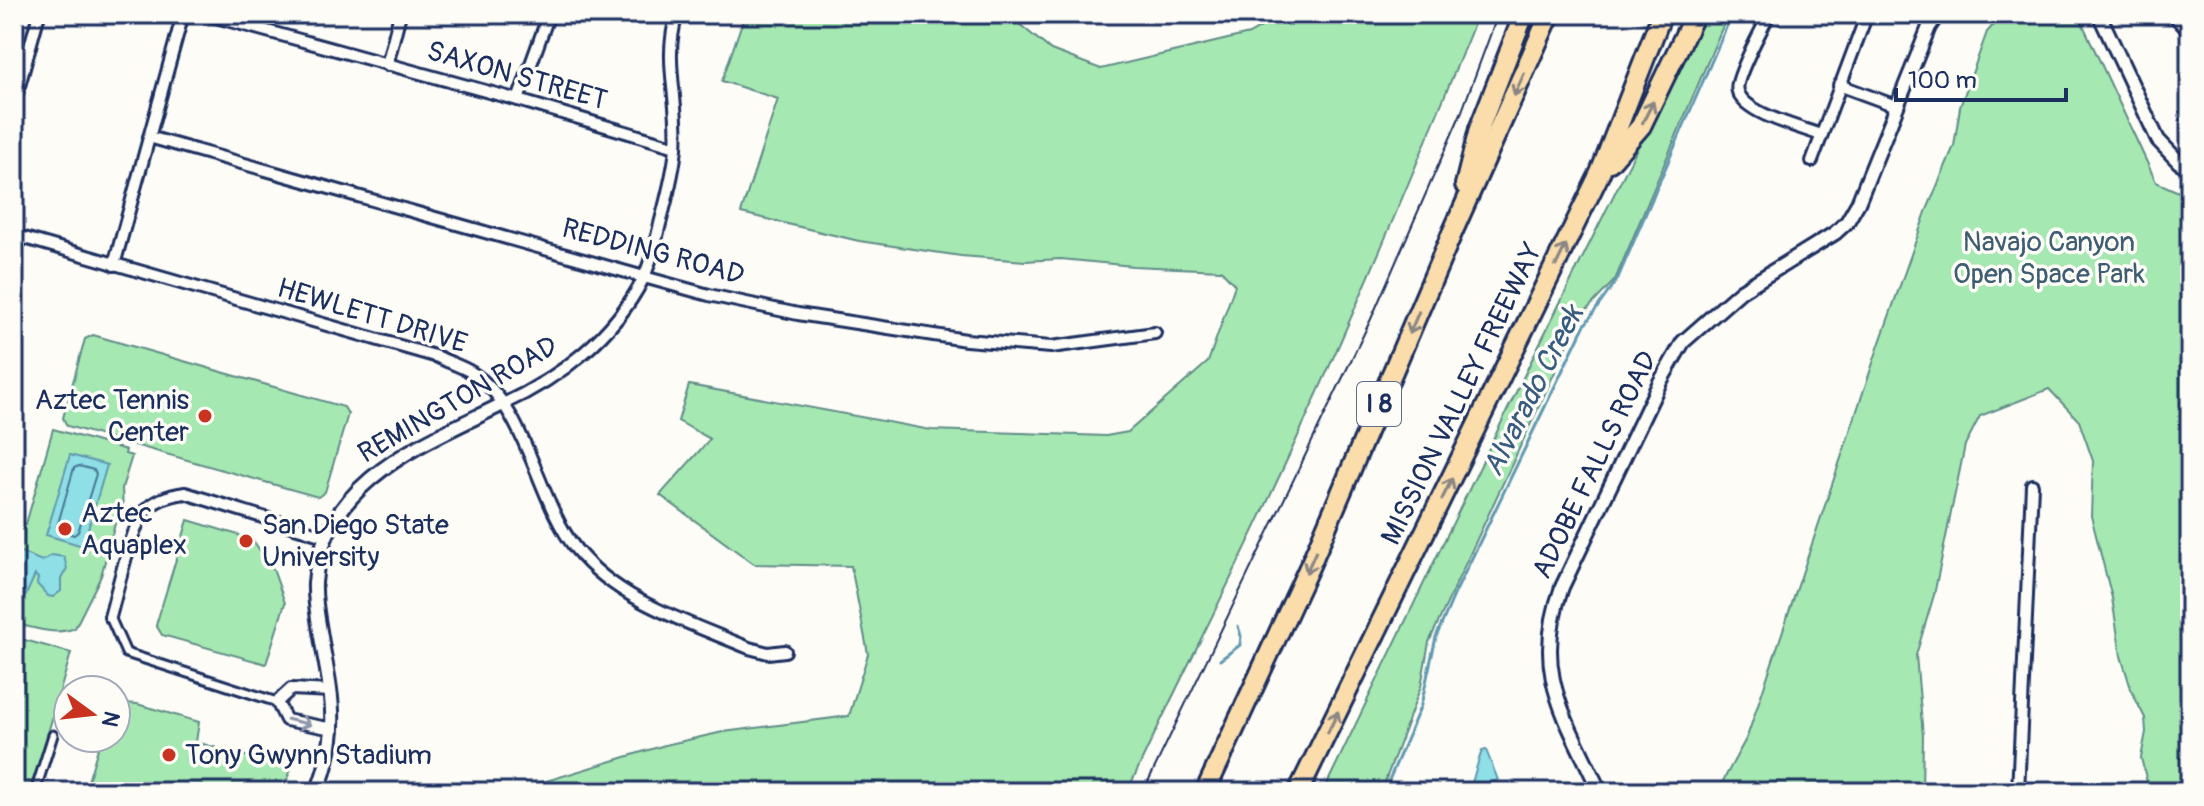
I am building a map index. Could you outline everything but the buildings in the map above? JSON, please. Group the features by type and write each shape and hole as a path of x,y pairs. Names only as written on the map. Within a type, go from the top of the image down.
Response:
{"highway":[{"path":"1453,231 1479,129 1524,14"},
{"name":"I 8","path":"1205,792 1311,563 1550,14"},
{"name":"MISSION VALLEY FREEWAY","path":"1298,792 1600,173 1662,14"},
{"path":"1600,173 1641,126 1695,14"}],"main road":[{"path":"2175,14 2190,30"}],"street":[{"path":"14,104 39,14"},
{"path":"114,265 183,14"},
{"name":"SAXON STREET","path":"205,14 676,147"},
{"path":"387,65 400,14"},
{"path":"518,100 549,14"},
{"name":"REMINGTON ROAD","path":"317,792 331,753 333,729 331,691 316,606 319,558 327,537 363,483 396,458 558,374 591,347 620,314 644,277 664,210 676,147 669,62 677,14"},
{"path":"1769,14 1737,85 1740,100 1753,109 1821,135"},
{"path":"1812,161 1867,14"},
{"name":"ADOBE FALLS ROAD","path":"1600,792 1560,706 1552,681 1548,650 1553,612 1562,587 1673,356 1696,330 1741,291 1835,233 1847,222 1858,203 1929,27 1938,14"},
{"path":"2099,14 2158,140 2179,162 2190,168"},
{"path":"1839,85 1896,106"},
{"name":"REDDING ROAD","path":"149,137 709,295 798,314 966,340 1051,347 1155,333"},
{"name":"HEWLETT DRIVE","path":"14,235 438,357 473,373 503,404 522,438 554,516 575,548 599,574 637,600 749,648 768,653 785,651"},
{"path":"2018,792 2032,485"},
{"path":"327,537 185,493 171,495 145,511 110,617 126,653 277,702 286,720 333,729"},
{"path":"277,702 291,689 331,691"},
{"path":"35,792 52,738"}],"green space":[{"path":"745,14 1007,14 1051,50 1101,69 1249,34 1284,14 1478,14 1326,374 1127,792 510,792 665,745 723,732 849,716 868,654 851,566 754,564 660,495 710,439 678,421 689,385 931,430 1106,436 1128,432 1208,362 1235,285 1221,270 961,256 859,241 741,213 778,99 722,81"},
{"path":"1704,14 1728,14 1615,280 1581,316 1429,642 1421,686 1381,792 1323,792 1535,353"},
{"name":"Navajo Canyon Open Space Park","path":"2003,14 2078,14 2156,182 2190,197 2190,792 2144,792 2147,782 2141,758 2145,718 2132,692 2121,656 2112,598 2091,516 2093,461 2079,421 2049,389 1980,416 1965,445 1934,595 1916,655 1923,736 1922,792 1717,792 1747,737 1879,345 1926,212 1954,146 1960,107 1987,32"},
{"name":"Aztec Tennis Center","path":"93,335 344,407 348,414 325,492 318,497 67,426 63,418 85,339"},
{"name":"Aztec Aquaplex","path":"53,429 126,450 125,454 132,456 122,488 123,513 116,520 101,576 75,628 60,631 14,623 14,534 19,522 26,524"},
{"path":"188,520 252,539 273,569 285,603 266,664 162,635 156,625"},
{"path":"14,637 71,653 65,674 52,674 52,719 31,792 14,792"},
{"name":"Tony Gwynn Stadium","path":"132,704 199,722 196,742 291,769 283,792 106,792 87,785 96,754 132,754"}],"water":[{"path":"70,455 107,465 83,546 46,535"},
{"path":"20,552 42,561 52,555 64,557 67,568 61,579 61,591 53,597 48,596 37,584 35,575 26,595 14,591 14,572"},
{"path":"1486,750 1498,780 1473,789 1471,786 1482,751"}],"waterway":[{"name":"Alvarado Creek","path":"1384,792 1421,705 1436,637 1455,593 1584,326 1617,280 1732,14"},
{"path":"1220,660 1240,645 1238,626"}],"tram line":[{"path":"1143,792 1371,319 1462,111 1498,14"}],"place":[{"name":"Aztec Tennis Center","path":"205,416"},
{"name":"Aztec Aquaplex","path":"65,529"},
{"name":"San Diego State University","path":"246,541"},
{"name":"Tony Gwynn Stadium","path":"169,755"}]}
